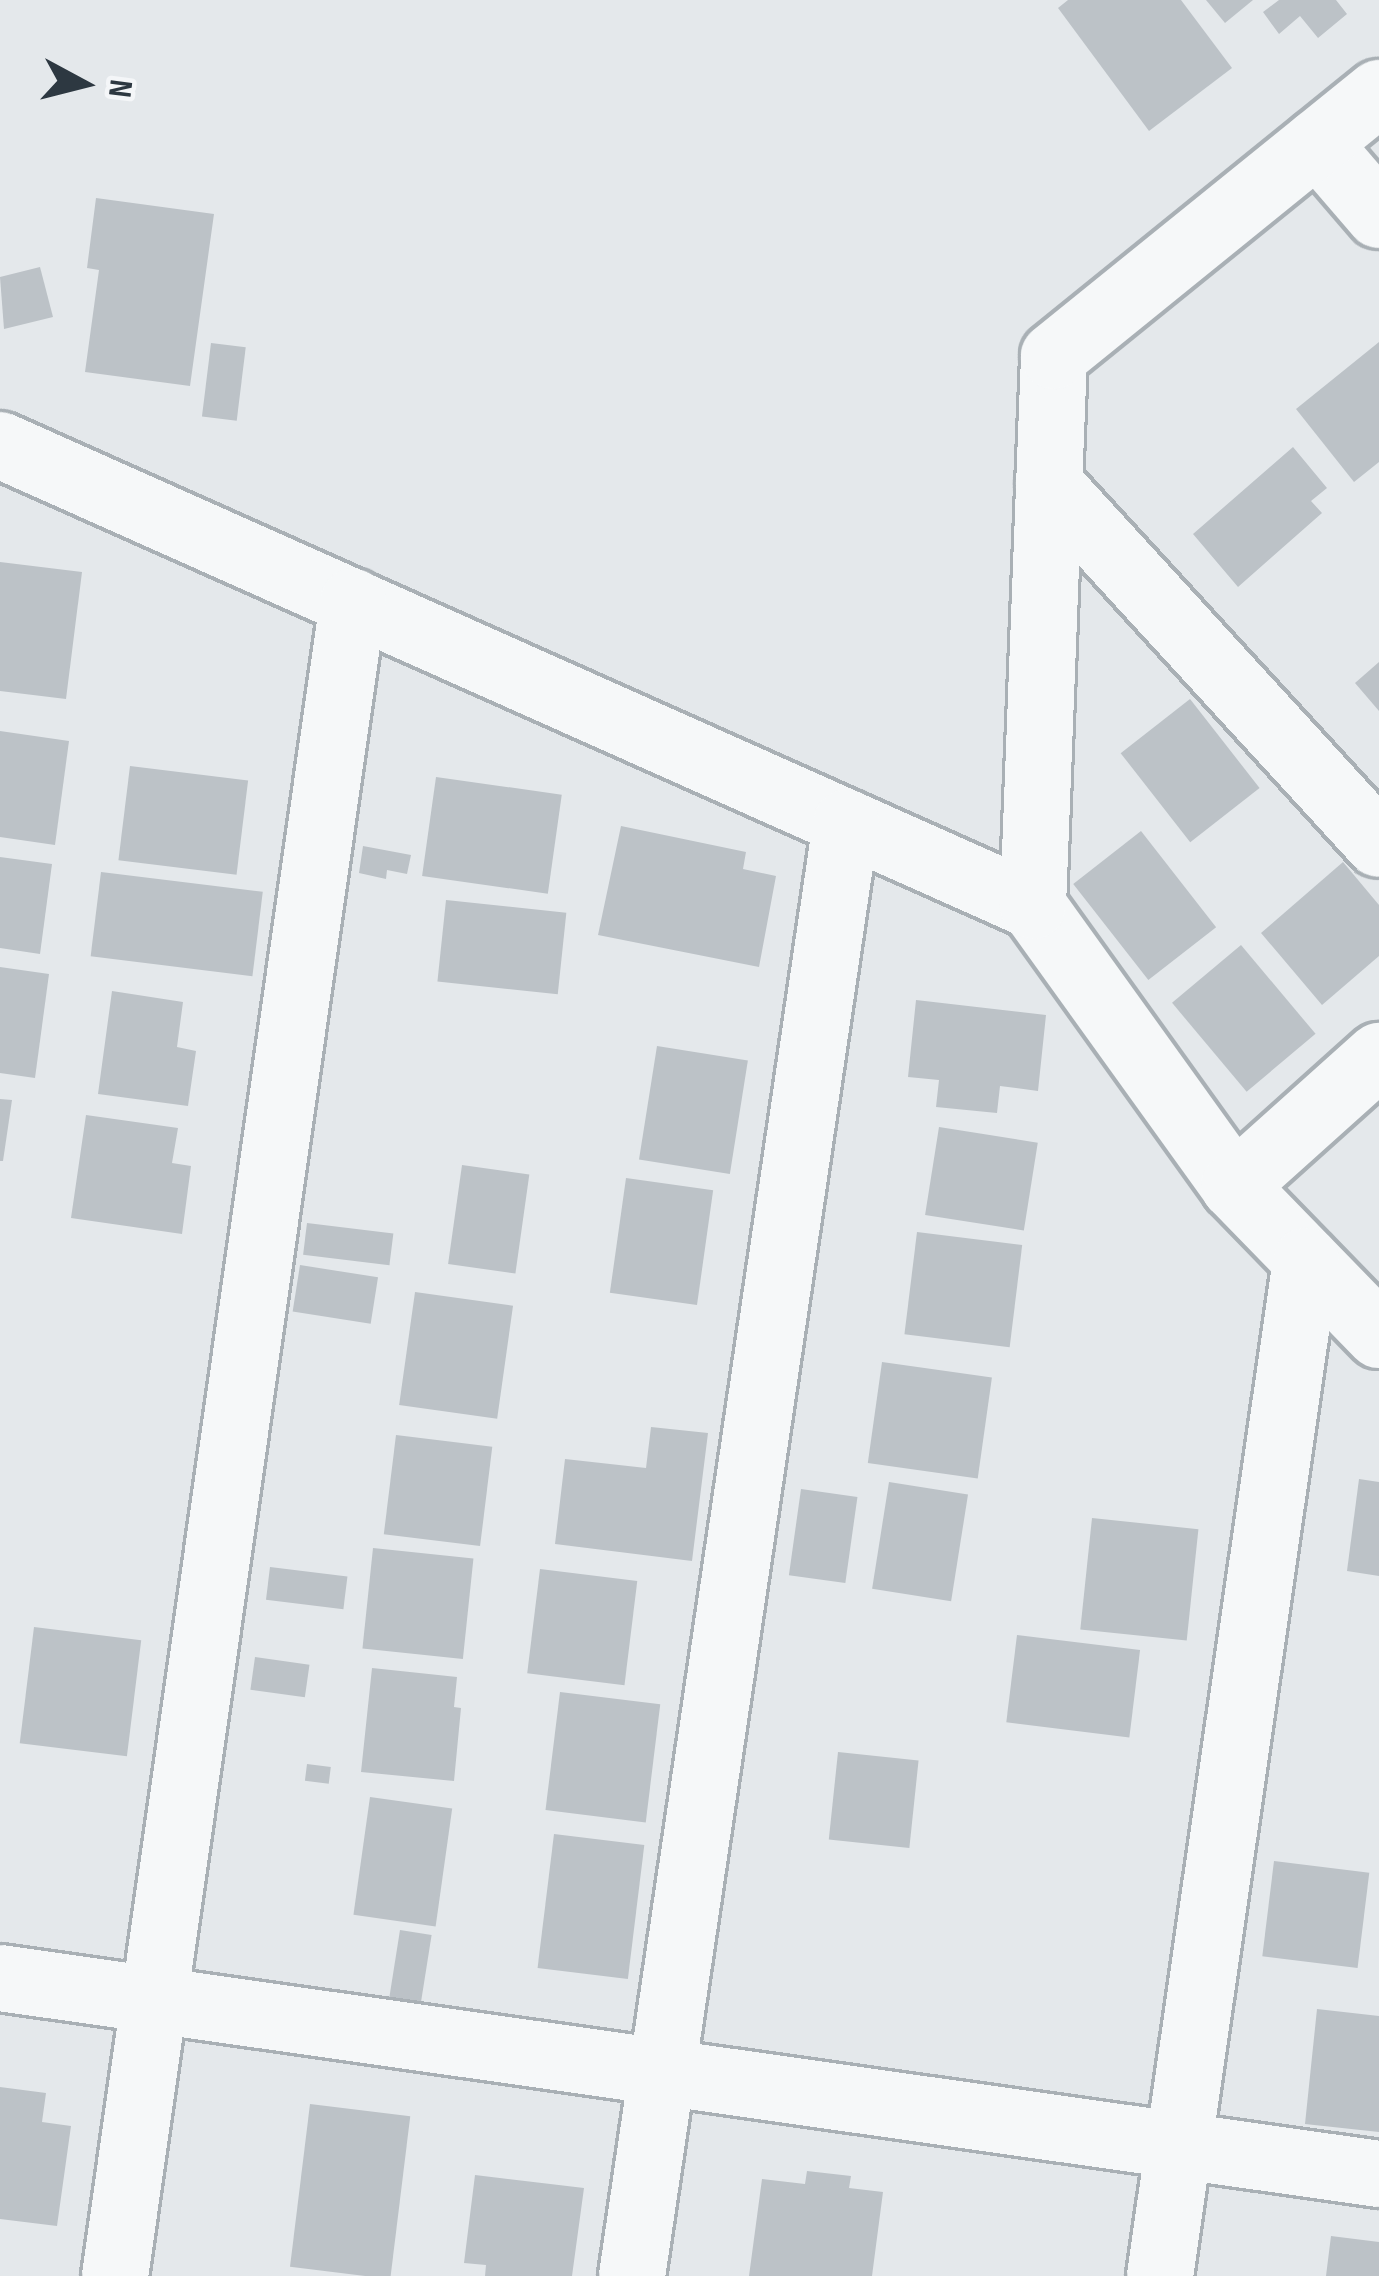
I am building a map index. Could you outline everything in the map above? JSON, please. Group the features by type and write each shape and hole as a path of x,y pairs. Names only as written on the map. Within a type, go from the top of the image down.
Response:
{"street":[{"path":"1033,906 1054,356 1379,92"},
{"path":"1317,143 1379,215"},
{"path":"0,445 1033,906 1234,1186 1379,1335"},
{"path":"1049,484 1379,844"},
{"path":"115,2276 352,602"},
{"path":"632,2276 658,2071 846,823"},
{"path":"1234,1186 1379,1056"},
{"path":"1160,2276 1306,1260"},
{"path":"0,1978 1379,2174"}],"building":[{"path":"1068,0 1181,0 1232,68 1149,131 1058,8"},
{"path":"1206,0 1253,0 1225,23"},
{"path":"1279,0 1336,0 1347,14 1318,38 1300,16 1279,34 1263,12"},
{"path":"96,198 214,214 190,386 85,372 99,270 87,268"},
{"path":"40,267 53,317 4,329 0,277"},
{"path":"1379,342 1379,462 1354,482 1296,409"},
{"path":"211,343 246,347 237,421 202,416"},
{"path":"1293,447 1327,488 1311,501 1322,513 1238,587 1193,534"},
{"path":"0,562 82,572 66,699 0,691"},
{"path":"1379,662 1379,711 1355,683"},
{"path":"1190,699 1260,788 1190,842 1121,753"},
{"path":"0,731 69,741 55,845 0,837"},
{"path":"130,766 248,781 237,875 118,860"},
{"path":"436,777 562,795 548,894 422,876"},
{"path":"621,826 746,852 743,869 776,876 759,967 598,935"},
{"path":"1141,831 1216,927 1148,980 1073,884"},
{"path":"363,846 411,855 407,874 387,870 386,879 359,873"},
{"path":"0,857 52,864 40,954 0,948"},
{"path":"1343,862 1379,905 1379,956 1322,1005 1261,933"},
{"path":"101,872 263,892 252,976 91,956"},
{"path":"446,900 566,913 558,994 437,982"},
{"path":"1241,945 1316,1034 1247,1092 1172,1003"},
{"path":"0,967 49,974 35,1078 0,1073"},
{"path":"112,991 183,1002 177,1047 196,1051 188,1106 98,1094"},
{"path":"916,1000 1046,1015 1038,1091 1000,1086 997,1113 936,1107 939,1080 908,1077"},
{"path":"657,1046 748,1060 730,1174 639,1160"},
{"path":"0,1099 12,1100 3,1161 0,1161"},
{"path":"86,1115 178,1128 172,1163 191,1166 182,1234 71,1218"},
{"path":"939,1127 1038,1143 1024,1231 925,1215"},
{"path":"462,1165 529,1174 515,1273 448,1264"},
{"path":"626,1178 713,1190 697,1305 610,1293"},
{"path":"307,1223 393,1234 389,1265 303,1255"},
{"path":"917,1232 1022,1245 1010,1347 904,1334"},
{"path":"300,1265 378,1277 371,1324 293,1311"},
{"path":"415,1292 513,1306 497,1419 399,1405"},
{"path":"882,1362 992,1377 978,1478 868,1463"},
{"path":"651,1427 708,1433 692,1561 555,1544 565,1459 646,1468"},
{"path":"396,1435 492,1447 480,1546 384,1534"},
{"path":"1359,1479 1379,1482 1379,1576 1347,1571"},
{"path":"889,1482 968,1495 951,1601 872,1589"},
{"path":"801,1489 857,1497 845,1583 789,1575"},
{"path":"1092,1518 1198,1529 1187,1641 1080,1629"},
{"path":"373,1548 473,1559 463,1659 362,1648"},
{"path":"270,1567 347,1577 343,1609 266,1600"},
{"path":"540,1569 637,1581 624,1685 527,1673"},
{"path":"34,1627 141,1640 127,1756 20,1743"},
{"path":"1017,1635 1140,1650 1129,1737 1006,1722"},
{"path":"255,1657 309,1665 305,1697 250,1690"},
{"path":"372,1668 457,1677 454,1707 461,1708 454,1781 361,1772"},
{"path":"560,1692 660,1704 646,1822 545,1810"},
{"path":"838,1752 919,1760 909,1848 829,1840"},
{"path":"307,1764 331,1767 329,1784 305,1781"},
{"path":"370,1797 452,1809 436,1926 353,1915"},
{"path":"554,1834 644,1845 628,1979 538,1968"},
{"path":"1274,1861 1369,1873 1358,1968 1262,1956"},
{"path":"400,1930 432,1935 421,2004 389,1999"},
{"path":"1317,2009 1379,2016 1379,2132 1305,2124"},
{"path":"0,2087 46,2093 42,2122 71,2126 57,2226 0,2219"},
{"path":"310,2104 410,2116 391,2276 290,2267"},
{"path":"807,2171 851,2176 849,2188 883,2192 872,2276 749,2276 762,2179 805,2184"},
{"path":"475,2175 584,2188 572,2276 485,2276 486,2265 464,2263"},
{"path":"1331,2236 1379,2242 1379,2276 1326,2276"}]}
